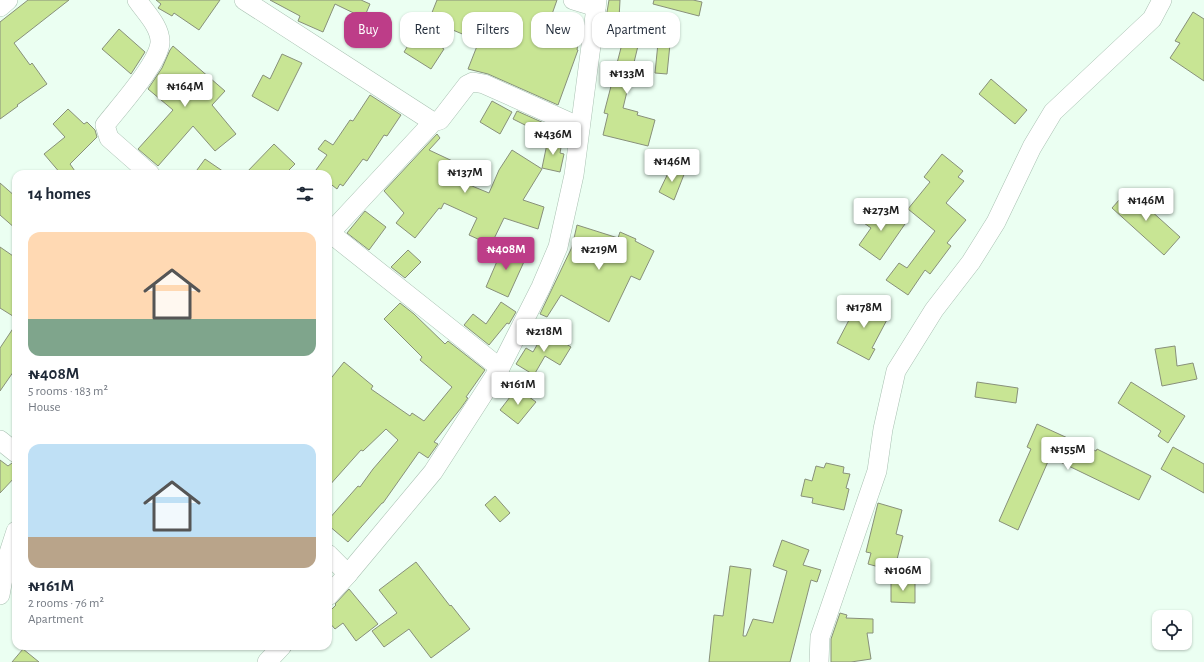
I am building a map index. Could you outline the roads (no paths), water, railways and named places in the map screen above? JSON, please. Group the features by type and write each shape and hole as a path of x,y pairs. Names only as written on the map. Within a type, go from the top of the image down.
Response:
{"street":[{"path":"0,7 8,0"},
{"path":"137,0 156,26 160,42 155,57 140,82 105,125 109,138 125,154 145,170"},
{"path":"244,0 434,122"},
{"path":"332,592 432,472 500,368 541,287 558,247 574,175 597,4 573,0"},
{"path":"819,662 820,638 878,471 883,429 896,371 934,310 971,262 996,222 1032,147 1054,112 1152,19 1162,0"},
{"path":"332,231 434,122 440,120 466,85 473,82 484,84 580,127"},
{"path":"332,236 500,368"},
{"path":"0,440 12,450"},
{"path":"0,594 6,562 12,543"},
{"path":"332,558 348,574"},
{"path":"267,662 278,650"}]}
